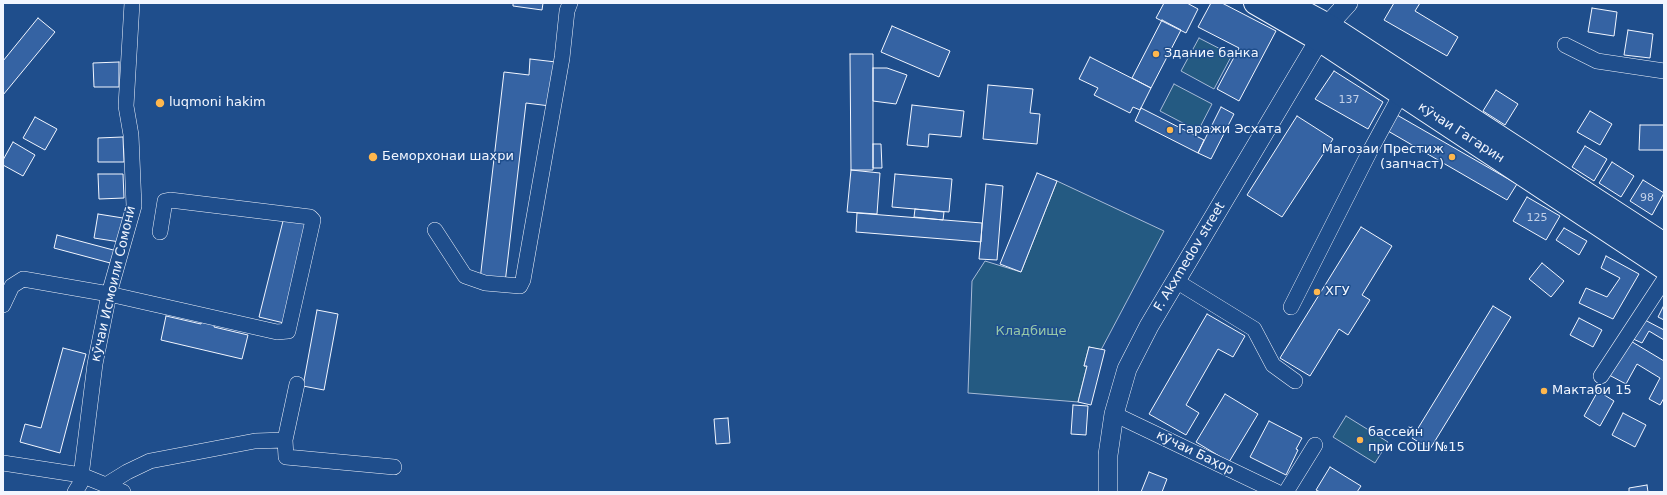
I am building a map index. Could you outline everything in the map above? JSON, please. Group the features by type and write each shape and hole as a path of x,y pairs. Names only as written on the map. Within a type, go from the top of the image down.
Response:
{"highway":[{"name":"кӯчаи Гагарин","path":"1255,3 1324,33 1664,244"},
{"name":"кӯчаи Гагарин","path":"1287,3 1401,94 1664,268"}],"main road":[{"name":"F. Akxmedov street","path":"1108,492 1108,455 1114,414 1128,369 1148,326 1324,33 1348,3"}],"street":[{"name":"кӯчаи Исмоили Сомонӣ","path":"75,492 80,484 95,364 109,294 134,206 131,135 126,106 132,3"},
{"path":"435,230 465,276 485,283 520,286 523,280 562,58 567,11 570,3"},
{"path":"1565,45 1597,61 1664,71"},
{"path":"1291,308 1367,156 1401,94"},
{"path":"3,305 12,286 23,279 109,294 277,332 288,331 312,220 310,217 170,200 165,201 160,232"},
{"path":"1601,376 1664,280"},
{"path":"1176,281 1254,329 1273,365 1295,381"},
{"path":"298,384 285,440 286,457 394,467"},
{"name":"кӯчаи Баҳор","path":"1114,414 1277,492"},
{"path":"106,485 127,472 150,461 255,441 285,440"},
{"path":"1286,492 1315,445"},
{"path":"3,464 81,475 123,492"}],"green space":[{"path":"1199,38 1232,55 1214,89 1181,71"},
{"path":"1174,84 1212,104 1198,131 1160,111"},
{"name":"Кладбище","path":"1057,181 1164,231 1101,350 1089,347 1084,366 1087,366 1078,402 968,393 972,281 985,261 1021,272"},
{"name":"бассейн при СОШ №15","path":"1346,416 1388,442 1375,463 1333,437"}],"building":[{"path":"513,3 543,3 542,10 513,6"},
{"path":"1164,3 1187,3 1198,9 1186,33 1156,18"},
{"path":"1211,3 1222,3 1276,31 1239,101 1217,89 1239,48 1198,27"},
{"path":"1394,3 1420,3 1415,11 1458,37 1447,56 1384,20"},
{"path":"1592,8 1617,12 1614,36 1588,32"},
{"path":"38,18 55,32 3,95 3,61"},
{"name":"Здание банка","path":"1162,20 1181,30 1151,88 1132,78"},
{"path":"892,26 950,51 939,77 881,52"},
{"path":"1628,30 1653,34 1650,58 1624,55"},
{"path":"850,54 873,54 873,170 851,170"},
{"path":"1090,57 1151,88 1140,110 1133,107 1130,113 1094,95 1098,88 1079,79"},
{"path":"530,59 556,62 550,106 526,103 505,283 480,280 504,72 529,75"},
{"path":"119,62 119,87 94,87 93,63"},
{"path":"873,68 887,68 907,75 896,104 873,101"},
{"path":"1334,71 1383,102 1368,129 1315,99"},
{"path":"988,85 1033,89 1030,113 1040,114 1037,144 983,139"},
{"path":"1496,90 1518,104 1505,125 1483,111"},
{"path":"912,105 964,111 961,137 929,134 928,147 907,145"},
{"path":"1221,107 1234,114 1211,159 1198,153"},
{"name":"Гаражи Эсхата","path":"1141,108 1204,140 1198,153 1135,121"},
{"path":"1590,111 1612,124 1600,145 1577,132"},
{"name":"Магозаи Престиж (запчаст)","path":"1397,115 1517,184 1507,200 1388,131"},
{"path":"1297,116 1333,139 1282,217 1247,195"},
{"path":"35,117 57,129 45,150 23,138"},
{"path":"1640,125 1664,125 1664,150 1639,150"},
{"path":"123,137 124,162 98,162 98,138"},
{"path":"13,142 35,155 23,176 3,165 3,160"},
{"path":"873,144 881,144 882,168 873,168"},
{"path":"1585,146 1607,159 1594,181 1572,167"},
{"path":"1612,162 1634,176 1621,197 1599,183"},
{"path":"851,170 880,173 877,214 847,212"},
{"path":"1037,173 1057,181 1021,272 1000,264"},
{"path":"98,174 123,174 124,198 99,199"},
{"path":"895,174 952,179 949,212 892,207"},
{"path":"1643,180 1664,193 1652,215 1630,201"},
{"path":"986,184 1003,186 997,260 979,259"},
{"path":"1527,197 1560,216 1546,240 1513,221"},
{"path":"915,209 944,212 943,220 914,217"},
{"path":"857,213 982,223 981,242 856,232"},
{"path":"98,214 123,218 120,242 94,238"},
{"path":"284,217 309,223 284,323 259,317"},
{"path":"1361,227 1392,246 1362,295 1370,300 1348,335 1339,329 1310,376 1280,358"},
{"path":"1564,228 1587,241 1579,255 1556,240"},
{"path":"57,235 117,251 114,264 54,248"},
{"path":"1606,256 1639,274 1613,319 1579,303 1586,288 1607,297 1620,278 1601,268"},
{"path":"1542,263 1564,281 1551,297 1529,279"},
{"path":"1664,305 1664,320 1658,317"},
{"path":"1493,306 1511,317 1430,449 1412,438"},
{"path":"317,310 338,314 324,390 303,386"},
{"path":"1207,314 1245,336 1233,357 1218,349 1186,405 1199,413 1186,435 1149,414"},
{"path":"166,316 201,324 203,316 216,319 214,327 248,335 242,359 161,340"},
{"path":"1579,318 1602,330 1593,347 1570,335"},
{"path":"1643,319 1664,330 1664,340 1649,331 1642,343 1631,338"},
{"path":"1629,340 1664,361 1664,398 1660,405 1649,399 1660,378 1637,364 1626,384 1609,375"},
{"path":"1089,347 1105,350 1091,405 1078,402 1087,366 1084,366"},
{"path":"63,348 86,354 60,453 20,442 25,424 41,428"},
{"path":"1598,391 1614,401 1600,426 1584,416"},
{"path":"1225,394 1258,414 1229,462 1196,442"},
{"path":"1073,405 1088,406 1086,435 1071,434"},
{"path":"1623,413 1646,425 1635,447 1612,435"},
{"path":"728,418 730,443 716,444 714,419"},
{"path":"1269,421 1302,438 1286,475 1250,457"},
{"path":"1330,467 1361,486 1357,492 1320,492 1316,490"},
{"path":"1149,472 1167,479 1162,492 1141,492"},
{"path":"1647,485 1648,492 1629,492 1629,488"}],"place":[{"name":"Здание банка","path":"1156,54"},
{"name":"luqmoni hakim","path":"160,103"},
{"name":"Гаражи Эсхата","path":"1170,130"},
{"name":"Беморхонаи шахри","path":"373,157"},
{"name":"Магозаи Престиж (запчаст)","path":"1452,157"},
{"name":"ХГУ","path":"1317,292"},
{"name":"Мактаби 15","path":"1544,391"},
{"name":"бассейн при СОШ №15","path":"1360,440"}]}
